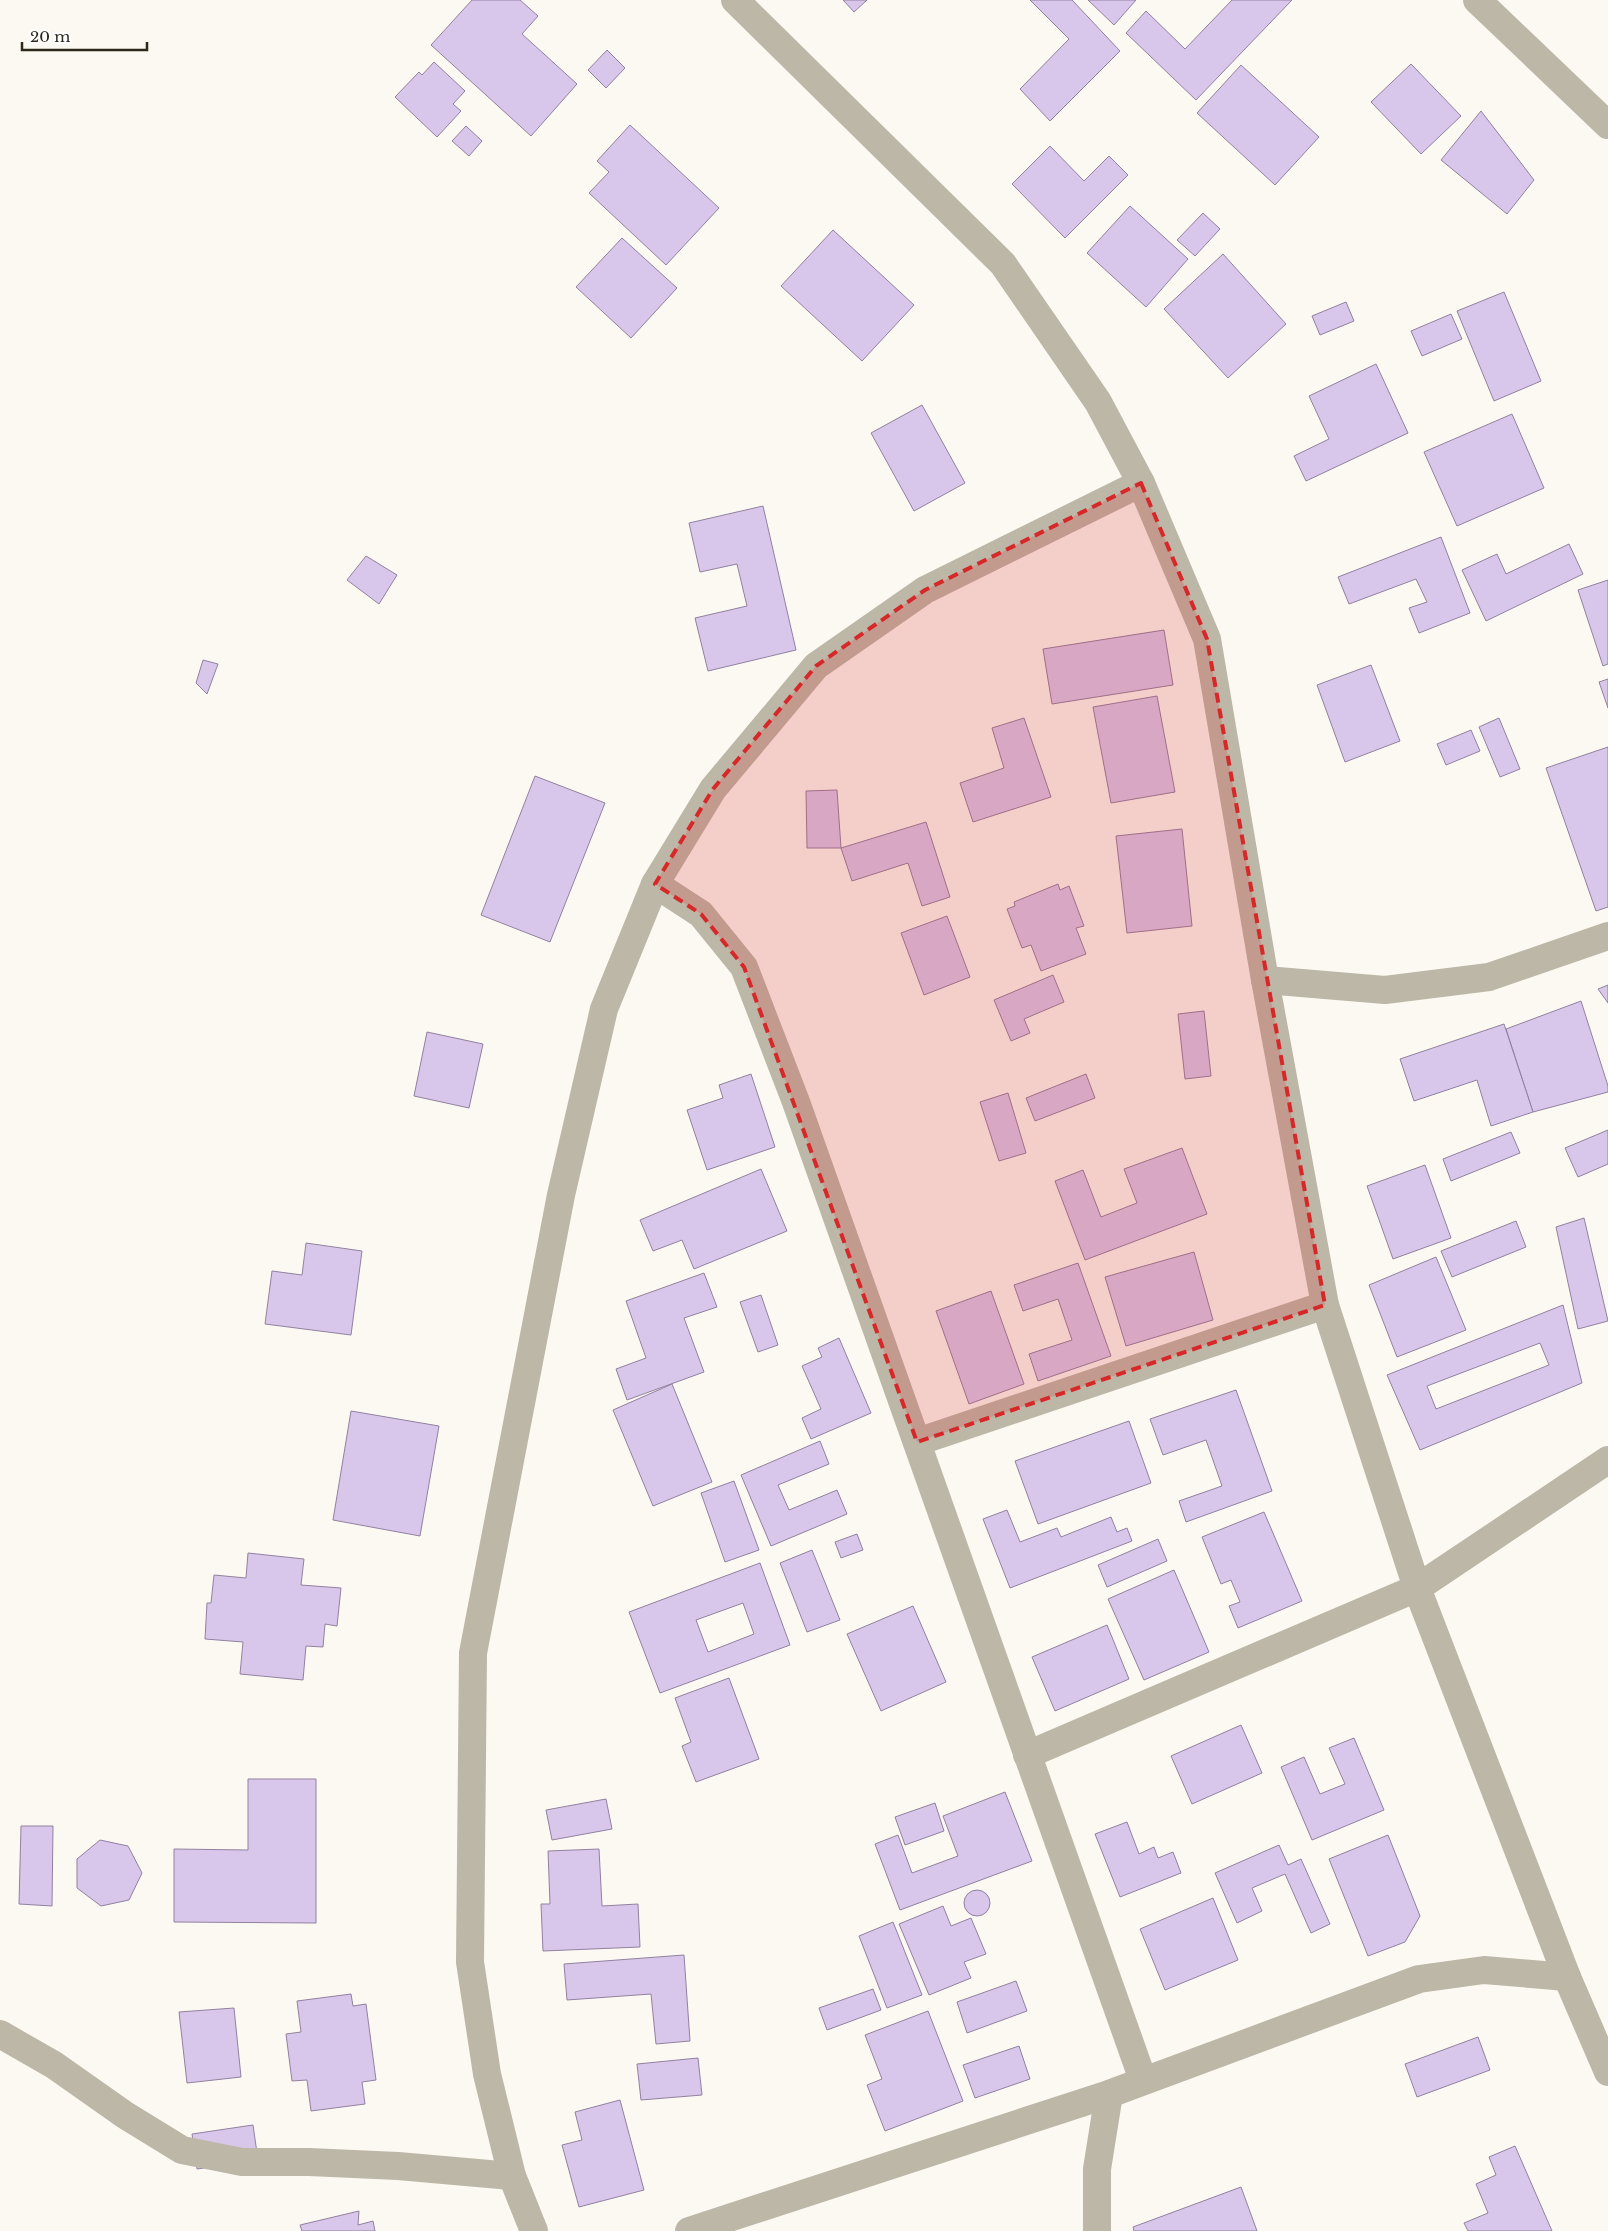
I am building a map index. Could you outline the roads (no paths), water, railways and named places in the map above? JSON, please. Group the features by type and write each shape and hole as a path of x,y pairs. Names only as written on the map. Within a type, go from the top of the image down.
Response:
{"street":[{"path":"735,0 1003,264 1098,402 1141,483 1207,639 1265,980 1325,1305 1418,1588 1568,1977 1608,2072"},
{"path":"1477,0 1608,124"},
{"path":"534,2231 512,2176 487,2074 470,1962 474,1653 561,1195 602,1018 656,884 713,789 816,666 925,590 1141,483"},
{"path":"656,884 701,914 744,968 799,1111 1143,2080"},
{"path":"1265,980 1385,990 1489,978 1608,936"},
{"path":"917,1442 1325,1305"},
{"path":"1027,1755 1418,1588 1608,1460"},
{"path":"689,2231 1109,2094 1419,1979 1484,1970 1568,1977"},
{"path":"0,2034 54,2065 125,2115 182,2150 242,2162 309,2162 398,2166 512,2176"},
{"path":"1097,2231 1097,2170 1109,2094"}]}
